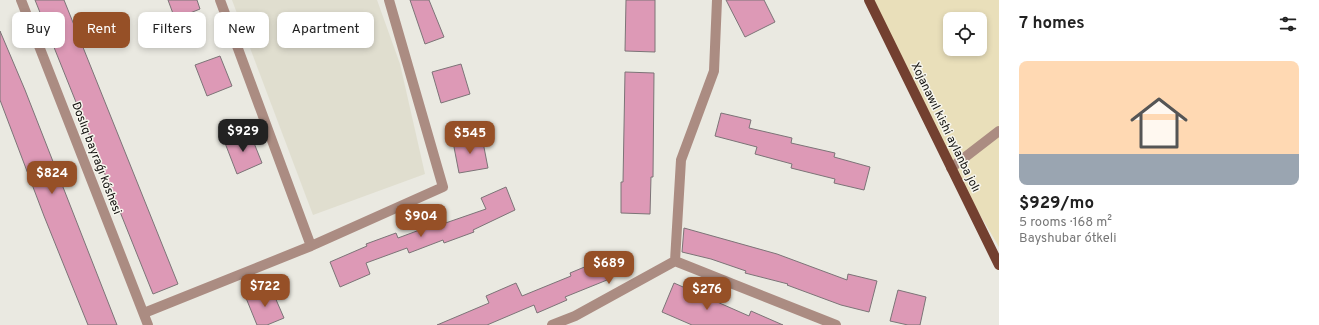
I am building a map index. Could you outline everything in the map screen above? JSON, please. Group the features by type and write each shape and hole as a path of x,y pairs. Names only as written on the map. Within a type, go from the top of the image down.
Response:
{"main road":[{"name":"Xojanawıl kishi aylanba jolı","path":"869,0 999,265"}],"street":[{"name":"Doslıq bayraǵı kóshesi","path":"21,0 148,325"},
{"path":"220,0 311,246"},
{"path":"144,313 311,246 443,187 389,0"},
{"path":"675,262 681,160 714,71 717,0"},
{"path":"951,168 999,131"},
{"path":"552,325 575,316 675,262 836,325"}],"shaded area":[{"path":"232,0 377,0 400,64 425,174 313,215 250,48 269,48 269,12 237,12"}],"sand":[{"path":"869,0 999,0 999,247 947,159"}],"building":[{"path":"35,0 64,0 73,22 73,48 83,48 178,284 153,294 54,48 65,48 65,12 40,12"},
{"path":"168,0 197,0 200,9 192,12 172,12"},
{"path":"410,0 429,0 444,37 425,44"},
{"path":"626,0 655,0 655,52 625,51"},
{"path":"726,0 764,0 775,22 745,37"},
{"path":"0,31 25,90 117,325 88,325 44,216 0,100"},
{"path":"220,56 232,86 207,96 195,65"},
{"path":"461,64 470,94 441,103 432,72"},
{"path":"625,72 654,73 653,177 651,177 650,214 621,213"},
{"path":"721,113 751,120 749,128 792,138 791,143 835,153 834,157 870,167 864,190 834,183 835,179 791,168 792,164 755,154 757,147 715,136"},
{"path":"250,133 262,163 237,174 225,143"},
{"path":"482,137 488,168 459,173 453,142"},
{"path":"506,187 515,210 473,230 474,232 444,243 443,240 409,253 407,248 366,263 370,274 340,287 330,262 367,246 366,244 396,233 398,238 433,225 434,227 486,209 481,198"},
{"path":"684,228 777,254 847,280 848,274 877,281 869,312 841,305 787,285 788,284 745,273 746,271 711,259 682,252"},
{"path":"599,261 607,280 565,297 567,300 537,313 534,305 487,325 437,325 489,303 486,296 516,283 522,296 571,276 570,273"},
{"path":"674,283 749,316 751,311 783,325 692,325 662,312"},
{"path":"271,288 284,318 267,325 257,325 246,298"},
{"path":"898,290 926,297 920,325 908,325 890,321"}]}
